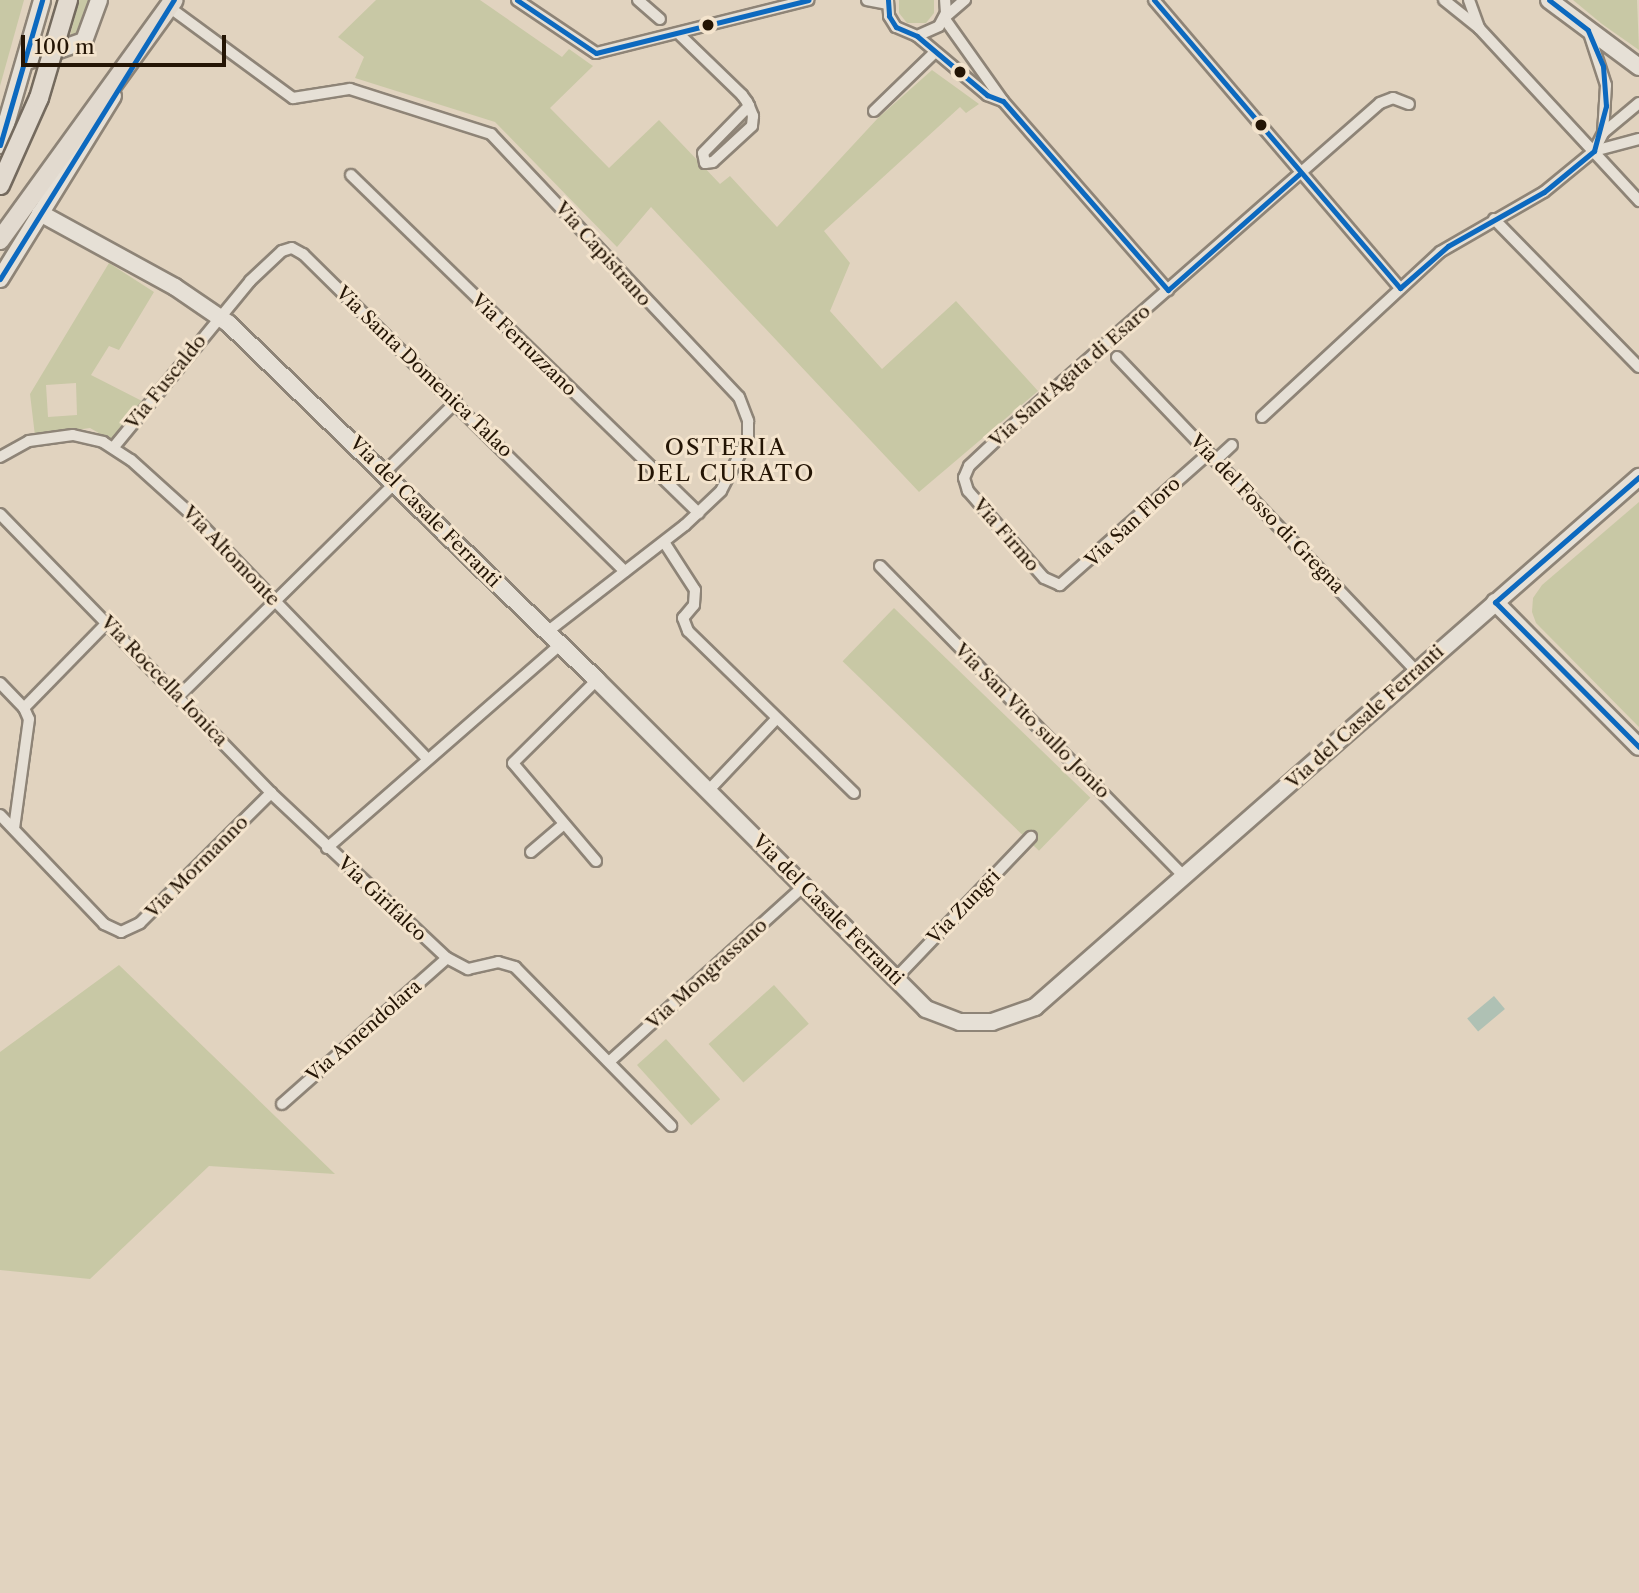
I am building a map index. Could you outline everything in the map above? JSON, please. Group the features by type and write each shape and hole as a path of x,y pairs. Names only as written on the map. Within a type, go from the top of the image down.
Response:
{"main road":[{"path":"0,185 36,107 68,0"},
{"path":"0,240 172,4"}],"street":[{"path":"0,145 27,61 42,0"},
{"path":"27,61 84,41 99,0"},
{"path":"517,0 587,51 633,45 809,0"},
{"path":"638,0 660,19"},
{"path":"867,0 887,2 889,16 901,31 917,36 987,95 1003,101"},
{"path":"945,0 944,18 1003,101 1168,290"},
{"path":"917,36 931,32 965,0"},
{"path":"1154,0 1299,174 1400,288"},
{"path":"1444,0 1479,28 1639,201"},
{"path":"1469,0 1479,28"},
{"path":"1549,0 1639,67"},
{"path":"0,279 172,4"},
{"name":"Via Capistrano","path":"172,4 289,96 350,89 476,127 502,143 739,397 748,421 747,443 731,477 699,513 547,632"},
{"path":"1262,417 1448,246 1544,192 1594,151 1603,133 1606,78 1588,30"},
{"path":"678,33 750,106 752,126 713,162 705,163 703,153 750,106"},
{"path":"874,111 934,52"},
{"name":"Via Sant'Agata di Esaro","path":"964,478 971,463 1380,103 1393,98 1409,104"},
{"path":"1603,133 1639,103"},
{"path":"1594,151 1639,139"},
{"name":"Via Ferruzzano","path":"351,175 699,513"},
{"name":"Via del Casale Ferranti","path":"40,213 219,316 597,680 926,1009 950,1020 986,1023 1020,1015 1051,994 1639,477"},
{"path":"1494,219 1639,367"},
{"name":"Via Santa Domenica Talao","path":"219,316 271,260 285,249 296,249 456,402 625,571"},
{"name":"Via Fuscaldo","path":"113,448 219,316"},
{"name":"Via del Fosso di Gregna","path":"1117,357 1416,671"},
{"path":"179,696 390,478 456,402"},
{"name":"Via Altomonte","path":"0,457 29,442 55,436 92,438 113,448 167,491 427,758"},
{"name":"Via San Floro","path":"1056,585 1070,580 1213,456 1232,445"},
{"name":"Via Firmo","path":"964,478 971,495 1046,580 1056,585"},
{"name":"Via Roccella Ionica","path":"0,514 327,848"},
{"path":"664,542 696,594 694,605 683,618 685,626 776,719 854,793"},
{"name":"Via San Vito sullo Jonio","path":"880,566 1184,876"},
{"path":"1515,623 1522,580"},
{"path":"1495,602 1639,747"},
{"path":"24,708 108,622"},
{"name":"Via Girifalco","path":"560,645 427,758 327,848 447,958 468,969 498,962 512,965 671,1126"},
{"path":"596,861 513,763 597,680"},
{"path":"0,683 24,708 29,724 14,829"},
{"path":"708,790 776,719"},
{"name":"Via Mormanno","path":"0,815 104,924 121,932 140,923 271,793"},
{"path":"531,852 564,824"},
{"name":"Via Zungri","path":"897,978 1031,837"},
{"name":"Via Mongrassano","path":"609,1062 804,886"},
{"name":"Via Amendolara","path":"282,1104 447,958"}],"green space":[{"path":"0,0 24,0 0,86"},
{"path":"79,0 90,0 80,32 69,40"},
{"path":"376,0 480,0 562,57 569,49 593,66 550,108 609,168 659,120 720,184 730,176 777,227 878,118 932,70 979,104 966,113 960,107 824,231 850,263 830,311 882,369 956,301 1038,391 919,492 651,207 617,247 495,122 355,78 364,57 338,37"},
{"path":"899,0 934,0 934,13 926,23 907,23 899,13"},
{"path":"1573,0 1637,0 1639,50 1602,24"},
{"path":"109,263 154,292 119,350 109,346 91,375 142,401 113,441 90,428 35,436 30,394","holes":["76,383 77,415 48,417 46,385"]},
{"path":"1639,502 1639,727 1536,623 1532,612 1533,598 1542,585"},
{"path":"894,608 1090,798 1039,851 843,661"},
{"path":"119,965 335,1174 209,1166 90,1279 0,1270 0,1052"},
{"path":"774,985 809,1024 743,1083 709,1044"},
{"path":"666,1039 720,1099 691,1125 637,1065"}],"shaded area":[{"path":"1494,996 1505,1009 1478,1032 1467,1018"}],"transit line":[{"path":"0,145 42,0"},
{"path":"0,279 174,0"},
{"path":"517,0 596,53 809,0"},
{"path":"888,0 889,16 896,27 917,36 987,95 1003,101 1168,290 1299,174"},
{"path":"1154,0 1400,288 1448,246 1544,192 1594,151 1606,106 1603,66 1588,30 1549,0"},
{"path":"1639,477 1495,602 1639,747"}],"district":[{"name":"OSTERIA DEL CURATO","path":"726,460"}]}
